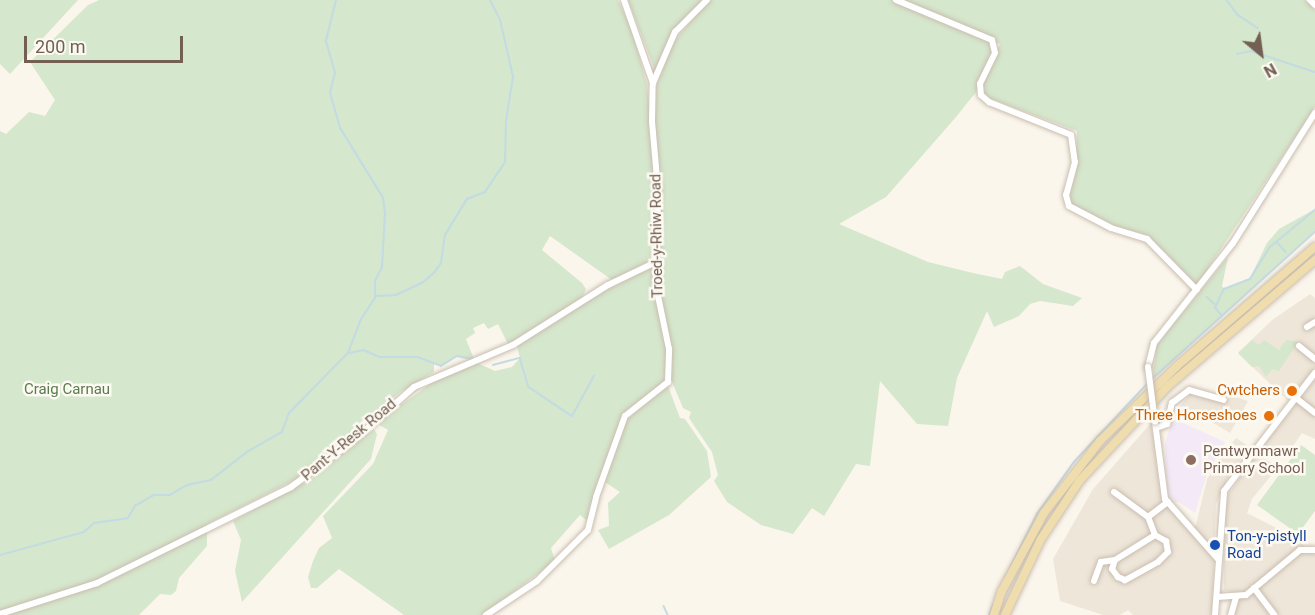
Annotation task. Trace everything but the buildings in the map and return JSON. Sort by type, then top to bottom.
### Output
[{"type":"main road","points":[[994,615],[1011,571],[1044,513],[1100,441],[1177,366],[1315,247]]},
{"type":"main road","points":[[1005,615],[1041,539],[1080,480],[1168,386],[1315,260]]},
{"type":"street","name":"Troed-y-Rhiw Road","points":[[486,615],[544,575],[588,530],[596,497],[625,416],[668,382],[669,350],[658,301],[656,262],[658,190],[651,111],[653,83],[624,0]]},
{"type":"street","points":[[653,83],[675,32],[707,0]]},
{"type":"street","points":[[896,0],[992,40],[995,53],[980,84],[981,95],[989,102],[1071,135],[1075,162],[1066,195],[1069,206],[1111,228],[1147,239],[1197,290]]},
{"type":"street","points":[[1310,0],[1315,5]]},
{"type":"street","points":[[1218,559],[1168,502],[1148,367],[1154,343],[1197,290],[1254,212],[1315,113]]},
{"type":"street","name":"Pant-Y-Resk Road","points":[[0,614],[97,583],[291,488],[352,442],[414,387],[513,345],[608,285],[656,262]]},
{"type":"street","points":[[1307,327],[1315,322]]},
{"type":"street","points":[[1299,346],[1315,358]]},
{"type":"street","points":[[1215,615],[1224,491],[1315,373]]},
{"type":"street","points":[[1155,425],[1167,424],[1172,403],[1189,390],[1224,400]]},
{"type":"street","points":[[1296,398],[1315,413]]},
{"type":"street","points":[[1113,492],[1148,517],[1155,535],[1166,541],[1168,552],[1158,562],[1125,580],[1112,569],[1115,560]]},
{"type":"street","points":[[1148,517],[1168,502]]},
{"type":"street","points":[[1094,581],[1101,562],[1115,560],[1155,535]]},
{"type":"street","points":[[1217,597],[1236,598],[1254,588],[1300,550],[1315,550]]},
{"type":"street","points":[[1254,588],[1274,615]]},
{"type":"street","points":[[1231,615],[1236,598]]},
{"type":"shaded area","points":[[1310,294],[1315,298],[1315,368],[1288,401],[1238,353],[1272,320]]},
{"type":"shaded area","points":[[1315,380],[1315,439],[1302,433],[1284,459],[1273,456],[1262,447]]},
{"type":"shaded area","points":[[1191,394],[1223,403],[1228,394],[1248,401],[1230,433],[1200,415],[1176,410]]},
{"type":"shaded area","name":"Pentwynmawr Primary School","points":[[1172,418],[1225,442],[1207,474],[1195,513],[1179,502],[1172,502],[1167,494],[1165,445]]},
{"type":"shaded area","points":[[1151,423],[1164,502],[1189,531],[1196,525],[1207,479],[1224,454],[1236,438],[1250,447],[1230,473],[1216,504],[1212,615],[1133,615],[1128,610],[1120,615],[1103,615],[1060,601],[1053,559],[1093,489]]},
{"type":"shaded area","points":[[1257,454],[1278,467],[1252,499],[1247,513],[1302,541],[1306,553],[1315,554],[1315,615],[1235,615],[1238,594],[1224,590],[1223,526],[1228,495]]},
{"type":"green space","points":[[0,0],[78,0],[10,74],[0,64]]},
{"type":"green space","name":"Craig Carnau","points":[[99,0],[618,0],[631,28],[647,84],[655,175],[653,259],[612,280],[550,236],[542,250],[582,283],[586,289],[582,298],[508,344],[498,324],[488,329],[484,323],[473,328],[475,333],[466,339],[474,359],[457,356],[441,366],[434,363],[434,372],[400,392],[296,479],[207,524],[207,546],[179,578],[176,591],[171,595],[160,594],[139,615],[0,615],[0,131],[6,134],[29,112],[45,116],[55,100],[30,62],[88,5]]},
{"type":"green space","points":[[628,0],[705,0],[671,34],[656,73]]},
{"type":"green space","points":[[710,0],[891,0],[990,42],[993,52],[976,92],[956,117],[886,197],[839,224],[928,262],[973,273],[1002,279],[1005,272],[1020,266],[1043,284],[1082,298],[1073,306],[1040,301],[1030,304],[1019,316],[994,327],[987,311],[957,378],[948,426],[917,424],[880,381],[870,466],[856,464],[824,516],[812,508],[793,534],[761,525],[727,502],[714,481],[718,475],[712,452],[689,418],[691,412],[683,408],[670,377],[658,285],[652,98],[673,42]]},
{"type":"green space","points":[[900,0],[1305,0],[1315,10],[1315,107],[1197,285],[1147,235],[1111,225],[1071,204],[1068,199],[1075,177],[1077,131],[986,97],[981,89],[1000,44]]},
{"type":"green space","points":[[1315,209],[1315,232],[1153,378],[1156,346],[1228,257],[1222,286],[1224,289],[1250,278],[1267,243],[1279,229]]},
{"type":"green space","points":[[652,266],[667,354],[664,381],[623,415],[597,485],[589,522],[580,515],[551,548],[555,561],[482,615],[404,615],[339,569],[317,588],[311,588],[308,577],[313,561],[319,548],[332,538],[323,516],[373,464],[388,430],[376,423],[437,379],[477,363],[495,371],[512,367],[520,358],[517,346],[599,294]]},
{"type":"green space","points":[[1252,340],[1259,345],[1264,340],[1279,350],[1286,340],[1298,342],[1279,371],[1272,369],[1266,377],[1259,366],[1252,367],[1238,353]]},
{"type":"green space","points":[[668,386],[680,418],[685,419],[707,451],[711,477],[669,515],[609,549],[598,530],[609,526],[608,503],[620,492],[605,482],[626,420]]},
{"type":"green space","points":[[373,428],[377,434],[371,459],[242,602],[235,571],[241,540],[233,521],[315,477]]},
{"type":"green space","points":[[1301,445],[1315,455],[1315,511],[1298,534],[1257,505]]},
{"type":"waterway","points":[[0,555],[84,532],[94,523],[128,518],[135,506],[154,495],[170,495],[187,485],[211,480],[247,452],[282,432],[289,413],[348,353],[360,321],[375,298],[375,281],[382,267],[385,214],[383,198],[340,128],[330,93],[335,73],[326,41],[336,0]]},
{"type":"waterway","points":[[376,296],[396,295],[422,283],[434,273],[441,263],[445,235],[467,199],[485,192],[505,162],[506,121],[513,77],[500,20],[490,0]]},
{"type":"waterway","points":[[1227,0],[1238,15],[1258,28]]},
{"type":"waterway","points":[[1237,54],[1251,51],[1315,72]]},
{"type":"waterway","points":[[1221,315],[1215,308],[1224,289],[1250,279],[1269,248],[1315,210]]},
{"type":"waterway","points":[[1151,380],[1315,232]]},
{"type":"waterway","points":[[1277,242],[1286,252]]},
{"type":"waterway","points":[[1207,297],[1216,305]]},
{"type":"waterway","points":[[349,353],[364,350],[380,357],[418,357],[441,366],[457,356],[473,359]]},
{"type":"waterway","points":[[493,365],[520,358],[529,387],[572,416],[594,376]]},
{"type":"waterway","points":[[1005,578],[1037,514],[1074,462],[1148,383]]},
{"type":"waterway","points":[[989,615],[993,605]]},
{"type":"waterway","points":[[664,606],[668,615]]},
{"type":"place","name":"Cwtchers","points":[[1292,391]]},
{"type":"place","name":"Three Horseshoes","points":[[1269,416]]},
{"type":"place","name":"Pentwynmawr Primary School","points":[[1191,460]]},
{"type":"place","name":"Ton-y-pistyll Road","points":[[1215,545]]}]
